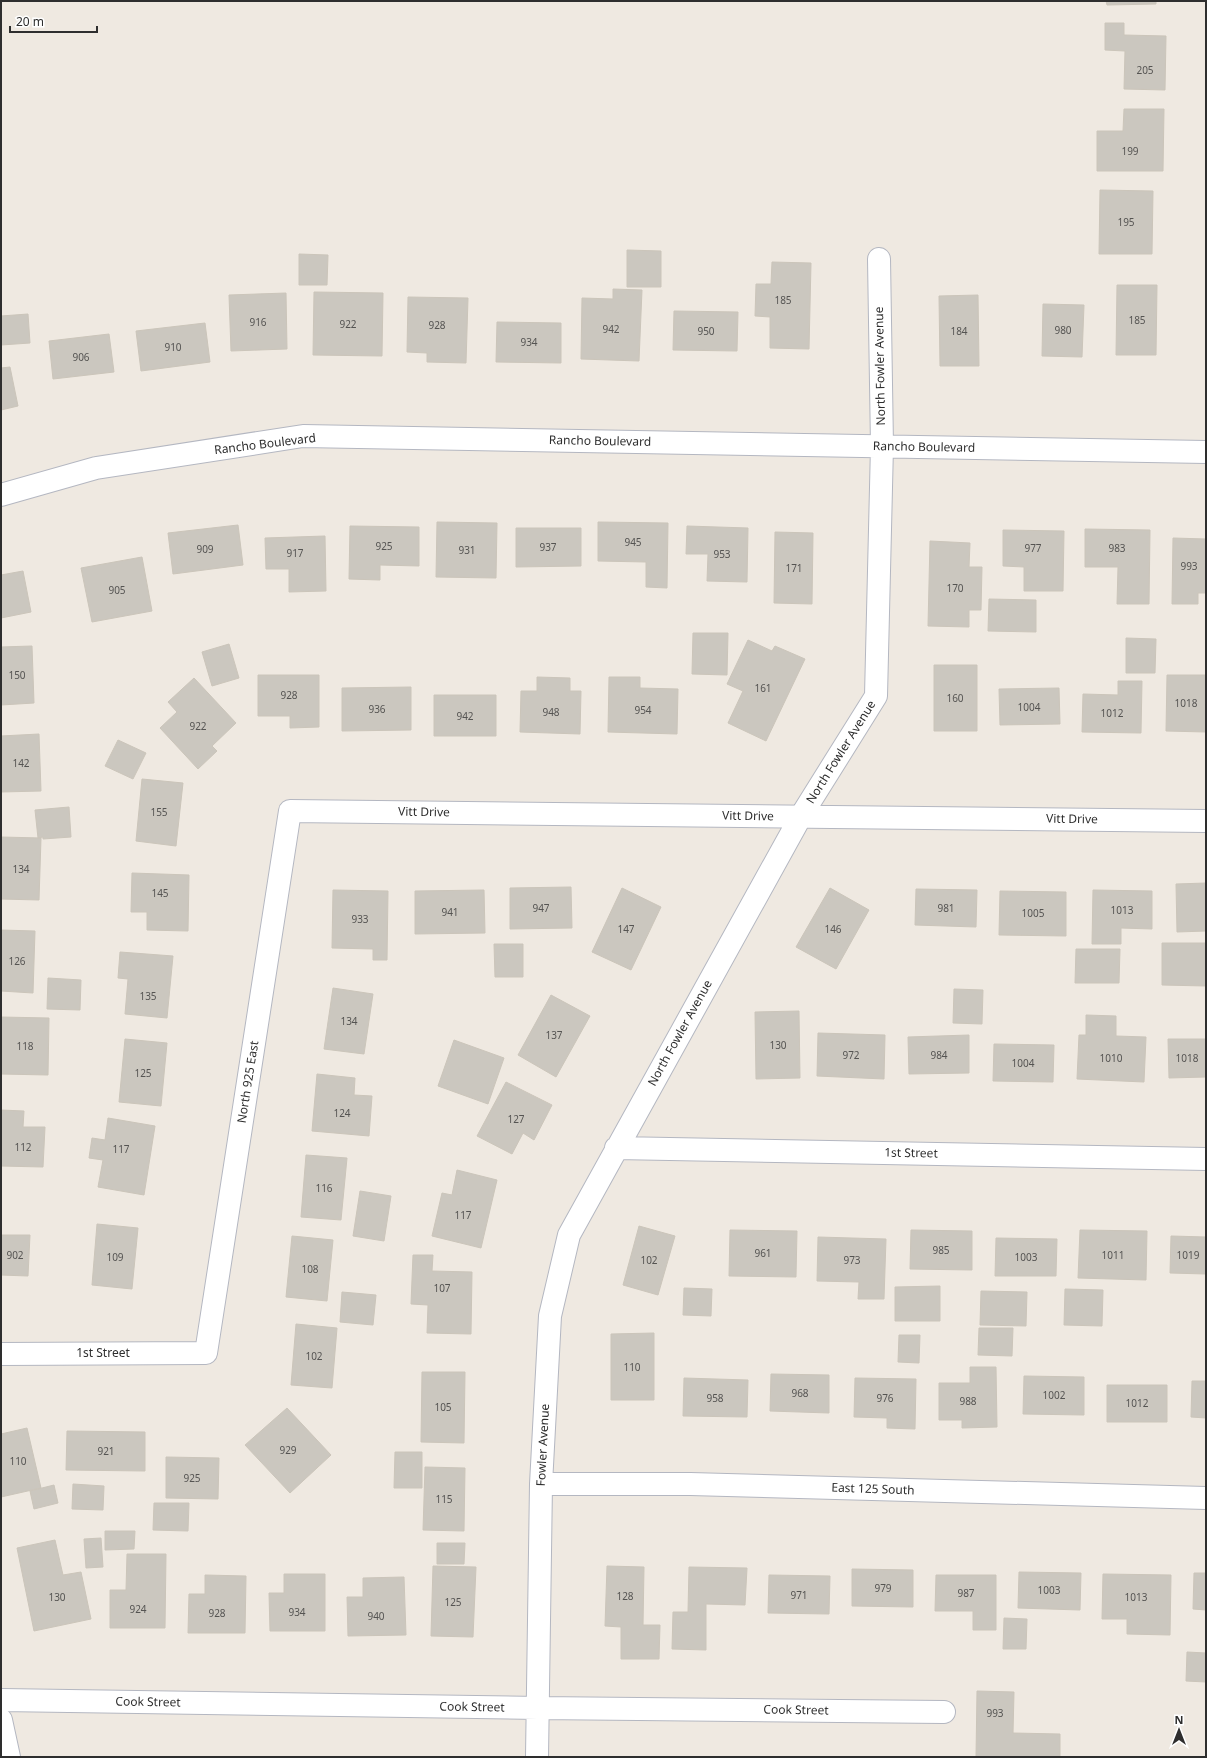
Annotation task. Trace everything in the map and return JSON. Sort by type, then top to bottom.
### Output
[{"type":"street","name":"North Fowler Avenue","points":[[616,1148],[801,816],[876,696],[882,446],[879,259]]},
{"type":"street","name":"Rancho Boulevard","points":[[1,495],[96,468],[303,436],[1206,452]]},
{"type":"street","name":"Vitt Drive","points":[[290,811],[1206,821]]},
{"type":"street","name":"North 925 East","points":[[206,1353],[290,811]]},
{"type":"street","name":"1st Street","points":[[616,1148],[1206,1159]]},
{"type":"street","name":"Fowler Avenue","points":[[537,1757],[540,1484],[550,1316],[569,1235],[616,1148]]},
{"type":"street","name":"1st Street","points":[[1,1354],[206,1353]]},
{"type":"street","name":"East 125 South","points":[[540,1484],[690,1484],[1206,1498]]},
{"type":"street","name":"Cook Street","points":[[1,1700],[944,1712]]},
{"type":"street","points":[[1,1720],[9,1757]]},
{"type":"building","points":[[1106,1],[1156,1],[1156,4],[1107,5]]},
{"type":"building","points":[[1105,23],[1124,23],[1124,35],[1166,36],[1165,90],[1124,89],[1125,51],[1105,50]]},
{"type":"building","points":[[1124,109],[1164,109],[1163,171],[1097,171],[1097,131],[1123,131]]},
{"type":"building","points":[[1100,190],[1153,191],[1152,254],[1099,254]]},
{"type":"building","points":[[627,250],[661,251],[661,287],[627,287]]},
{"type":"building","points":[[299,254],[328,255],[327,285],[299,285]]},
{"type":"building","points":[[772,262],[811,263],[809,349],[770,348],[770,317],[755,316],[756,284],[771,284]]},
{"type":"building","points":[[1117,285],[1157,285],[1156,355],[1116,355]]},
{"type":"building","points":[[613,289],[642,290],[639,361],[581,359],[582,298],[613,299]]},
{"type":"building","points":[[314,292],[383,293],[382,356],[313,355]]},
{"type":"building","points":[[286,293],[287,349],[231,351],[229,295]]},
{"type":"building","points":[[978,295],[979,366],[940,366],[939,296]]},
{"type":"building","points":[[408,297],[468,298],[466,363],[427,362],[427,353],[407,352]]},
{"type":"building","points":[[1043,304],[1084,305],[1082,357],[1042,356]]},
{"type":"building","points":[[674,311],[738,312],[737,351],[673,350]]},
{"type":"building","points":[[28,314],[30,343],[1,345],[1,316]]},
{"type":"building","points":[[497,322],[561,323],[561,363],[496,362]]},
{"type":"building","points":[[205,323],[210,362],[141,371],[136,331]]},
{"type":"building","points":[[109,334],[114,372],[53,379],[49,341]]},
{"type":"building","points":[[10,367],[18,406],[1,410],[1,368]]},
{"type":"building","points":[[437,522],[497,523],[496,578],[436,577]]},
{"type":"building","points":[[598,522],[668,523],[667,588],[646,587],[646,562],[598,561]]},
{"type":"building","points":[[238,525],[243,565],[173,574],[168,533]]},
{"type":"building","points":[[350,526],[419,527],[419,566],[380,565],[380,580],[349,579]]},
{"type":"building","points":[[687,526],[748,528],[747,582],[707,581],[708,554],[686,554]]},
{"type":"building","points":[[516,528],[581,528],[581,566],[516,567]]},
{"type":"building","points":[[1085,529],[1150,530],[1149,604],[1117,604],[1118,567],[1085,567]]},
{"type":"building","points":[[1003,530],[1064,531],[1063,591],[1024,591],[1024,567],[1003,566]]},
{"type":"building","points":[[775,532],[813,533],[812,604],[774,603]]},
{"type":"building","points":[[325,536],[326,591],[289,592],[289,569],[266,569],[265,538]]},
{"type":"building","points":[[1173,538],[1206,539],[1206,593],[1198,593],[1198,604],[1172,604]]},
{"type":"building","points":[[930,541],[970,543],[969,567],[982,567],[981,610],[969,610],[969,627],[928,626]]},
{"type":"building","points":[[142,557],[152,611],[92,622],[81,568]]},
{"type":"building","points":[[23,571],[31,612],[1,618],[1,575]]},
{"type":"building","points":[[989,599],[1036,600],[1036,632],[988,631]]},
{"type":"building","points":[[693,633],[728,633],[727,675],[692,674]]},
{"type":"building","points":[[1126,638],[1156,639],[1155,673],[1126,673]]},
{"type":"building","points":[[748,640],[772,651],[775,646],[805,659],[766,741],[728,723],[743,691],[727,684]]},
{"type":"building","points":[[229,644],[239,678],[212,686],[202,652]]},
{"type":"building","points":[[32,646],[34,703],[1,705],[1,647]]},
{"type":"building","points":[[934,665],[977,665],[977,731],[934,731]]},
{"type":"building","points":[[258,675],[319,675],[319,727],[290,728],[290,716],[258,716]]},
{"type":"building","points":[[1167,675],[1206,675],[1206,732],[1166,731]]},
{"type":"building","points":[[537,677],[570,678],[570,691],[581,691],[580,734],[520,732],[521,691],[537,691]]},
{"type":"building","points":[[609,677],[640,677],[640,688],[678,689],[677,734],[608,732]]},
{"type":"building","points":[[194,678],[236,723],[212,746],[217,751],[198,769],[160,728],[177,712],[168,702]]},
{"type":"building","points":[[1118,681],[1142,681],[1141,733],[1082,732],[1083,694],[1118,695]]},
{"type":"building","points":[[411,687],[411,730],[342,731],[342,688]]},
{"type":"building","points":[[1059,688],[1060,724],[1000,725],[999,689]]},
{"type":"building","points":[[434,695],[496,695],[496,736],[434,736]]},
{"type":"building","points":[[39,734],[41,791],[1,792],[1,736]]},
{"type":"building","points":[[118,740],[146,753],[133,779],[105,766]]},
{"type":"building","points":[[142,779],[183,783],[176,846],[136,841]]},
{"type":"building","points":[[69,807],[71,837],[38,838],[35,810]]},
{"type":"building","points":[[1,837],[41,838],[39,900],[1,899]]},
{"type":"building","points":[[132,873],[189,875],[188,931],[147,930],[147,912],[131,912]]},
{"type":"building","points":[[1206,883],[1206,931],[1177,932],[1176,884]]},
{"type":"building","points":[[571,887],[572,928],[510,929],[510,888]]},
{"type":"building","points":[[622,888],[661,907],[631,970],[592,952]]},
{"type":"building","points":[[830,888],[869,910],[836,969],[796,947]]},
{"type":"building","points":[[916,889],[977,890],[976,927],[915,925]]},
{"type":"building","points":[[333,890],[388,891],[387,960],[373,960],[373,949],[332,948]]},
{"type":"building","points":[[484,890],[485,933],[415,934],[415,891]]},
{"type":"building","points":[[1093,890],[1152,891],[1152,929],[1121,928],[1121,944],[1092,944]]},
{"type":"building","points":[[1000,891],[1066,892],[1066,936],[999,935]]},
{"type":"building","points":[[1,930],[35,931],[33,993],[1,991]]},
{"type":"building","points":[[1162,943],[1206,943],[1206,986],[1162,985]]},
{"type":"building","points":[[494,944],[523,944],[523,977],[495,977]]},
{"type":"building","points":[[1076,949],[1120,949],[1119,983],[1075,983]]},
{"type":"building","points":[[120,952],[173,956],[167,1018],[125,1014],[128,979],[118,978]]},
{"type":"building","points":[[48,978],[81,980],[80,1010],[47,1009]]},
{"type":"building","points":[[333,988],[373,994],[364,1054],[324,1049]]},
{"type":"building","points":[[954,989],[983,990],[982,1024],[953,1023]]},
{"type":"building","points":[[551,995],[590,1016],[556,1077],[518,1055]]},
{"type":"building","points":[[799,1011],[800,1078],[756,1079],[755,1012]]},
{"type":"building","points":[[1086,1015],[1116,1016],[1116,1036],[1146,1037],[1144,1082],[1077,1079],[1079,1035],[1086,1035]]},
{"type":"building","points":[[1,1017],[49,1018],[48,1075],[1,1074]]},
{"type":"building","points":[[818,1033],[885,1035],[884,1079],[817,1076]]},
{"type":"building","points":[[969,1035],[969,1073],[909,1074],[908,1037]]},
{"type":"building","points":[[125,1039],[167,1043],[161,1106],[119,1102]]},
{"type":"building","points":[[1168,1039],[1206,1039],[1206,1077],[1169,1078]]},
{"type":"building","points":[[454,1040],[504,1058],[488,1104],[438,1086]]},
{"type":"building","points":[[994,1044],[1054,1045],[1053,1082],[993,1081]]},
{"type":"building","points":[[317,1074],[355,1078],[354,1095],[372,1096],[369,1136],[312,1131]]},
{"type":"building","points":[[506,1082],[552,1105],[534,1140],[523,1133],[512,1154],[477,1136]]},
{"type":"building","points":[[1,1110],[24,1111],[23,1127],[45,1127],[43,1167],[1,1166]]},
{"type":"building","points":[[108,1118],[155,1126],[144,1195],[98,1187],[103,1160],[89,1158],[92,1138],[105,1140]]},
{"type":"building","points":[[306,1155],[347,1158],[341,1220],[301,1217]]},
{"type":"building","points":[[457,1170],[497,1180],[481,1248],[432,1236],[442,1193],[452,1195]]},
{"type":"building","points":[[360,1191],[391,1196],[384,1241],[353,1236]]},
{"type":"building","points":[[97,1224],[138,1228],[132,1289],[92,1285]]},
{"type":"building","points":[[639,1226],[675,1236],[658,1295],[623,1285]]},
{"type":"building","points":[[730,1230],[797,1231],[796,1277],[729,1276]]},
{"type":"building","points":[[911,1230],[972,1231],[972,1270],[910,1269]]},
{"type":"building","points":[[1080,1230],[1147,1231],[1146,1280],[1078,1278]]},
{"type":"building","points":[[1,1235],[30,1235],[28,1276],[1,1275]]},
{"type":"building","points":[[292,1236],[333,1240],[327,1301],[286,1297]]},
{"type":"building","points":[[1171,1236],[1206,1237],[1206,1274],[1170,1273]]},
{"type":"building","points":[[818,1237],[886,1239],[884,1299],[858,1299],[859,1282],[817,1281]]},
{"type":"building","points":[[996,1238],[1057,1239],[1056,1276],[995,1276]]},
{"type":"building","points":[[413,1255],[433,1255],[432,1271],[472,1272],[471,1334],[427,1333],[428,1305],[411,1304]]},
{"type":"building","points":[[940,1286],[940,1321],[895,1321],[895,1287]]},
{"type":"building","points":[[684,1288],[712,1289],[711,1316],[683,1315]]},
{"type":"building","points":[[1065,1289],[1103,1290],[1102,1326],[1064,1325]]},
{"type":"building","points":[[981,1291],[1027,1292],[1026,1326],[980,1325]]},
{"type":"building","points":[[342,1292],[376,1295],[373,1325],[340,1322]]},
{"type":"building","points":[[296,1324],[337,1328],[332,1388],[291,1385]]},
{"type":"building","points":[[979,1328],[1013,1328],[1012,1356],[978,1355]]},
{"type":"building","points":[[654,1333],[654,1400],[611,1400],[611,1334]]},
{"type":"building","points":[[899,1335],[920,1335],[919,1363],[898,1362]]},
{"type":"building","points":[[970,1367],[996,1367],[997,1427],[962,1428],[962,1420],[939,1420],[939,1383],[970,1383]]},
{"type":"building","points":[[422,1372],[465,1372],[464,1443],[421,1442]]},
{"type":"building","points":[[771,1374],[829,1375],[829,1413],[770,1411]]},
{"type":"building","points":[[1024,1376],[1084,1377],[1084,1415],[1023,1414]]},
{"type":"building","points":[[684,1378],[748,1380],[747,1417],[683,1416]]},
{"type":"building","points":[[855,1378],[916,1379],[915,1429],[887,1428],[887,1418],[854,1417]]},
{"type":"building","points":[[1192,1381],[1206,1381],[1206,1418],[1191,1417]]},
{"type":"building","points":[[1107,1385],[1167,1385],[1167,1422],[1107,1422]]},
{"type":"building","points":[[287,1408],[331,1455],[290,1493],[245,1445]]},
{"type":"building","points":[[27,1428],[41,1488],[1,1497],[1,1434]]},
{"type":"building","points":[[67,1431],[145,1432],[145,1471],[66,1470]]},
{"type":"building","points":[[395,1452],[422,1452],[422,1488],[394,1488]]},
{"type":"building","points":[[166,1457],[219,1458],[218,1499],[166,1498]]},
{"type":"building","points":[[425,1467],[465,1468],[464,1531],[423,1530]]},
{"type":"building","points":[[73,1484],[104,1486],[103,1510],[72,1509]]},
{"type":"building","points":[[54,1485],[58,1503],[34,1509],[30,1491]]},
{"type":"building","points":[[154,1503],[189,1503],[188,1531],[153,1530]]},
{"type":"building","points":[[105,1531],[135,1531],[134,1549],[105,1550]]},
{"type":"building","points":[[101,1538],[103,1567],[86,1568],[84,1539]]},
{"type":"building","points":[[55,1540],[63,1575],[81,1572],[91,1619],[34,1631],[17,1548]]},
{"type":"building","points":[[437,1543],[465,1543],[464,1564],[437,1564]]},
{"type":"building","points":[[127,1554],[166,1554],[165,1628],[110,1628],[110,1590],[126,1590]]},
{"type":"building","points":[[433,1566],[476,1567],[473,1637],[431,1636]]},
{"type":"building","points":[[607,1566],[644,1567],[643,1625],[660,1625],[659,1659],[621,1659],[621,1627],[605,1626]]},
{"type":"building","points":[[689,1567],[747,1568],[745,1605],[706,1604],[706,1650],[672,1649],[673,1612],[688,1612]]},
{"type":"building","points":[[852,1569],[913,1570],[913,1607],[852,1606]]},
{"type":"building","points":[[1019,1572],[1081,1573],[1080,1610],[1018,1608]]},
{"type":"building","points":[[1194,1573],[1206,1573],[1206,1610],[1193,1609]]},
{"type":"building","points":[[284,1574],[325,1574],[325,1631],[270,1631],[269,1593],[284,1593]]},
{"type":"building","points":[[1103,1574],[1171,1575],[1170,1635],[1127,1634],[1127,1619],[1102,1619]]},
{"type":"building","points":[[205,1575],[246,1576],[245,1633],[188,1633],[189,1594],[205,1594]]},
{"type":"building","points":[[769,1575],[830,1576],[829,1614],[768,1613]]},
{"type":"building","points":[[936,1575],[996,1575],[996,1630],[973,1630],[973,1611],[935,1611]]},
{"type":"building","points":[[404,1577],[406,1635],[348,1636],[347,1597],[363,1597],[363,1578]]},
{"type":"building","points":[[1004,1618],[1027,1619],[1026,1649],[1003,1649]]},
{"type":"building","points":[[1187,1652],[1206,1653],[1206,1682],[1186,1681]]},
{"type":"building","points":[[977,1691],[1014,1692],[1013,1733],[1060,1734],[1060,1757],[976,1757]]}]
